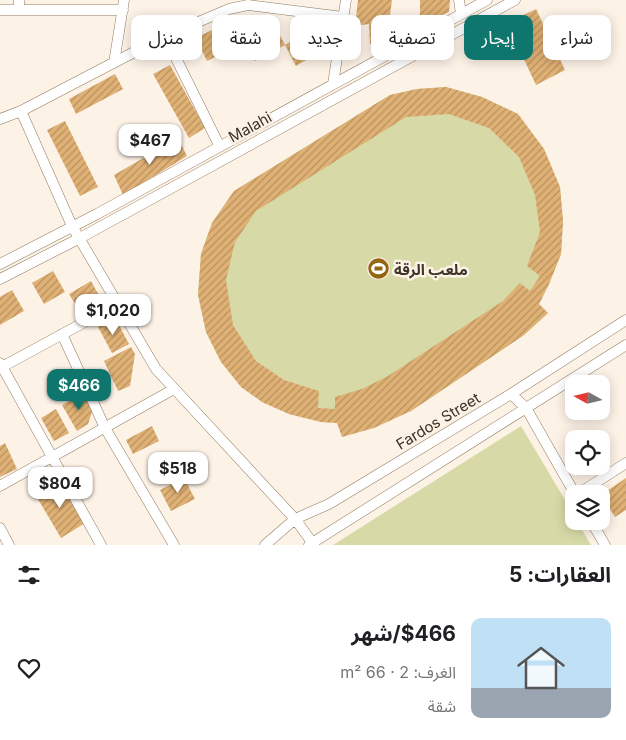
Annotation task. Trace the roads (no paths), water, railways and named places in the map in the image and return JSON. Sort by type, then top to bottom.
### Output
[{"type":"street","points":[[343,15],[346,0]]},
{"type":"street","points":[[459,0],[461,14]]},
{"type":"street","name":"Malahi","points":[[0,264],[487,0]]},
{"type":"street","name":"Malahi","points":[[0,279],[80,238],[514,0]]},
{"type":"street","points":[[202,20],[228,9],[249,3],[330,15]]},
{"type":"street","points":[[0,10],[19,5],[123,5],[114,63]]},
{"type":"street","points":[[0,120],[131,54]]},
{"type":"street","points":[[177,60],[219,145]]},
{"type":"street","points":[[333,84],[337,60]]},
{"type":"street","points":[[20,111],[72,226],[156,370],[295,519],[312,544],[626,344]]},
{"type":"street","points":[[101,545],[53,456],[1,366],[118,304]]},
{"type":"street","name":"Fardos Street","points":[[265,545],[295,519],[329,504],[625,324]]},
{"type":"street","points":[[62,334],[105,428],[174,545]]},
{"type":"street","points":[[0,486],[174,389]]},
{"type":"street","points":[[511,394],[526,408],[572,485]]},
{"type":"street","points":[[591,485],[626,463]]},
{"type":"street","points":[[0,528],[9,545]]},
{"type":"street","points":[[596,530],[605,545]]},
{"type":"place","name":"ملعب الرقة","points":[[378,269]]}]
